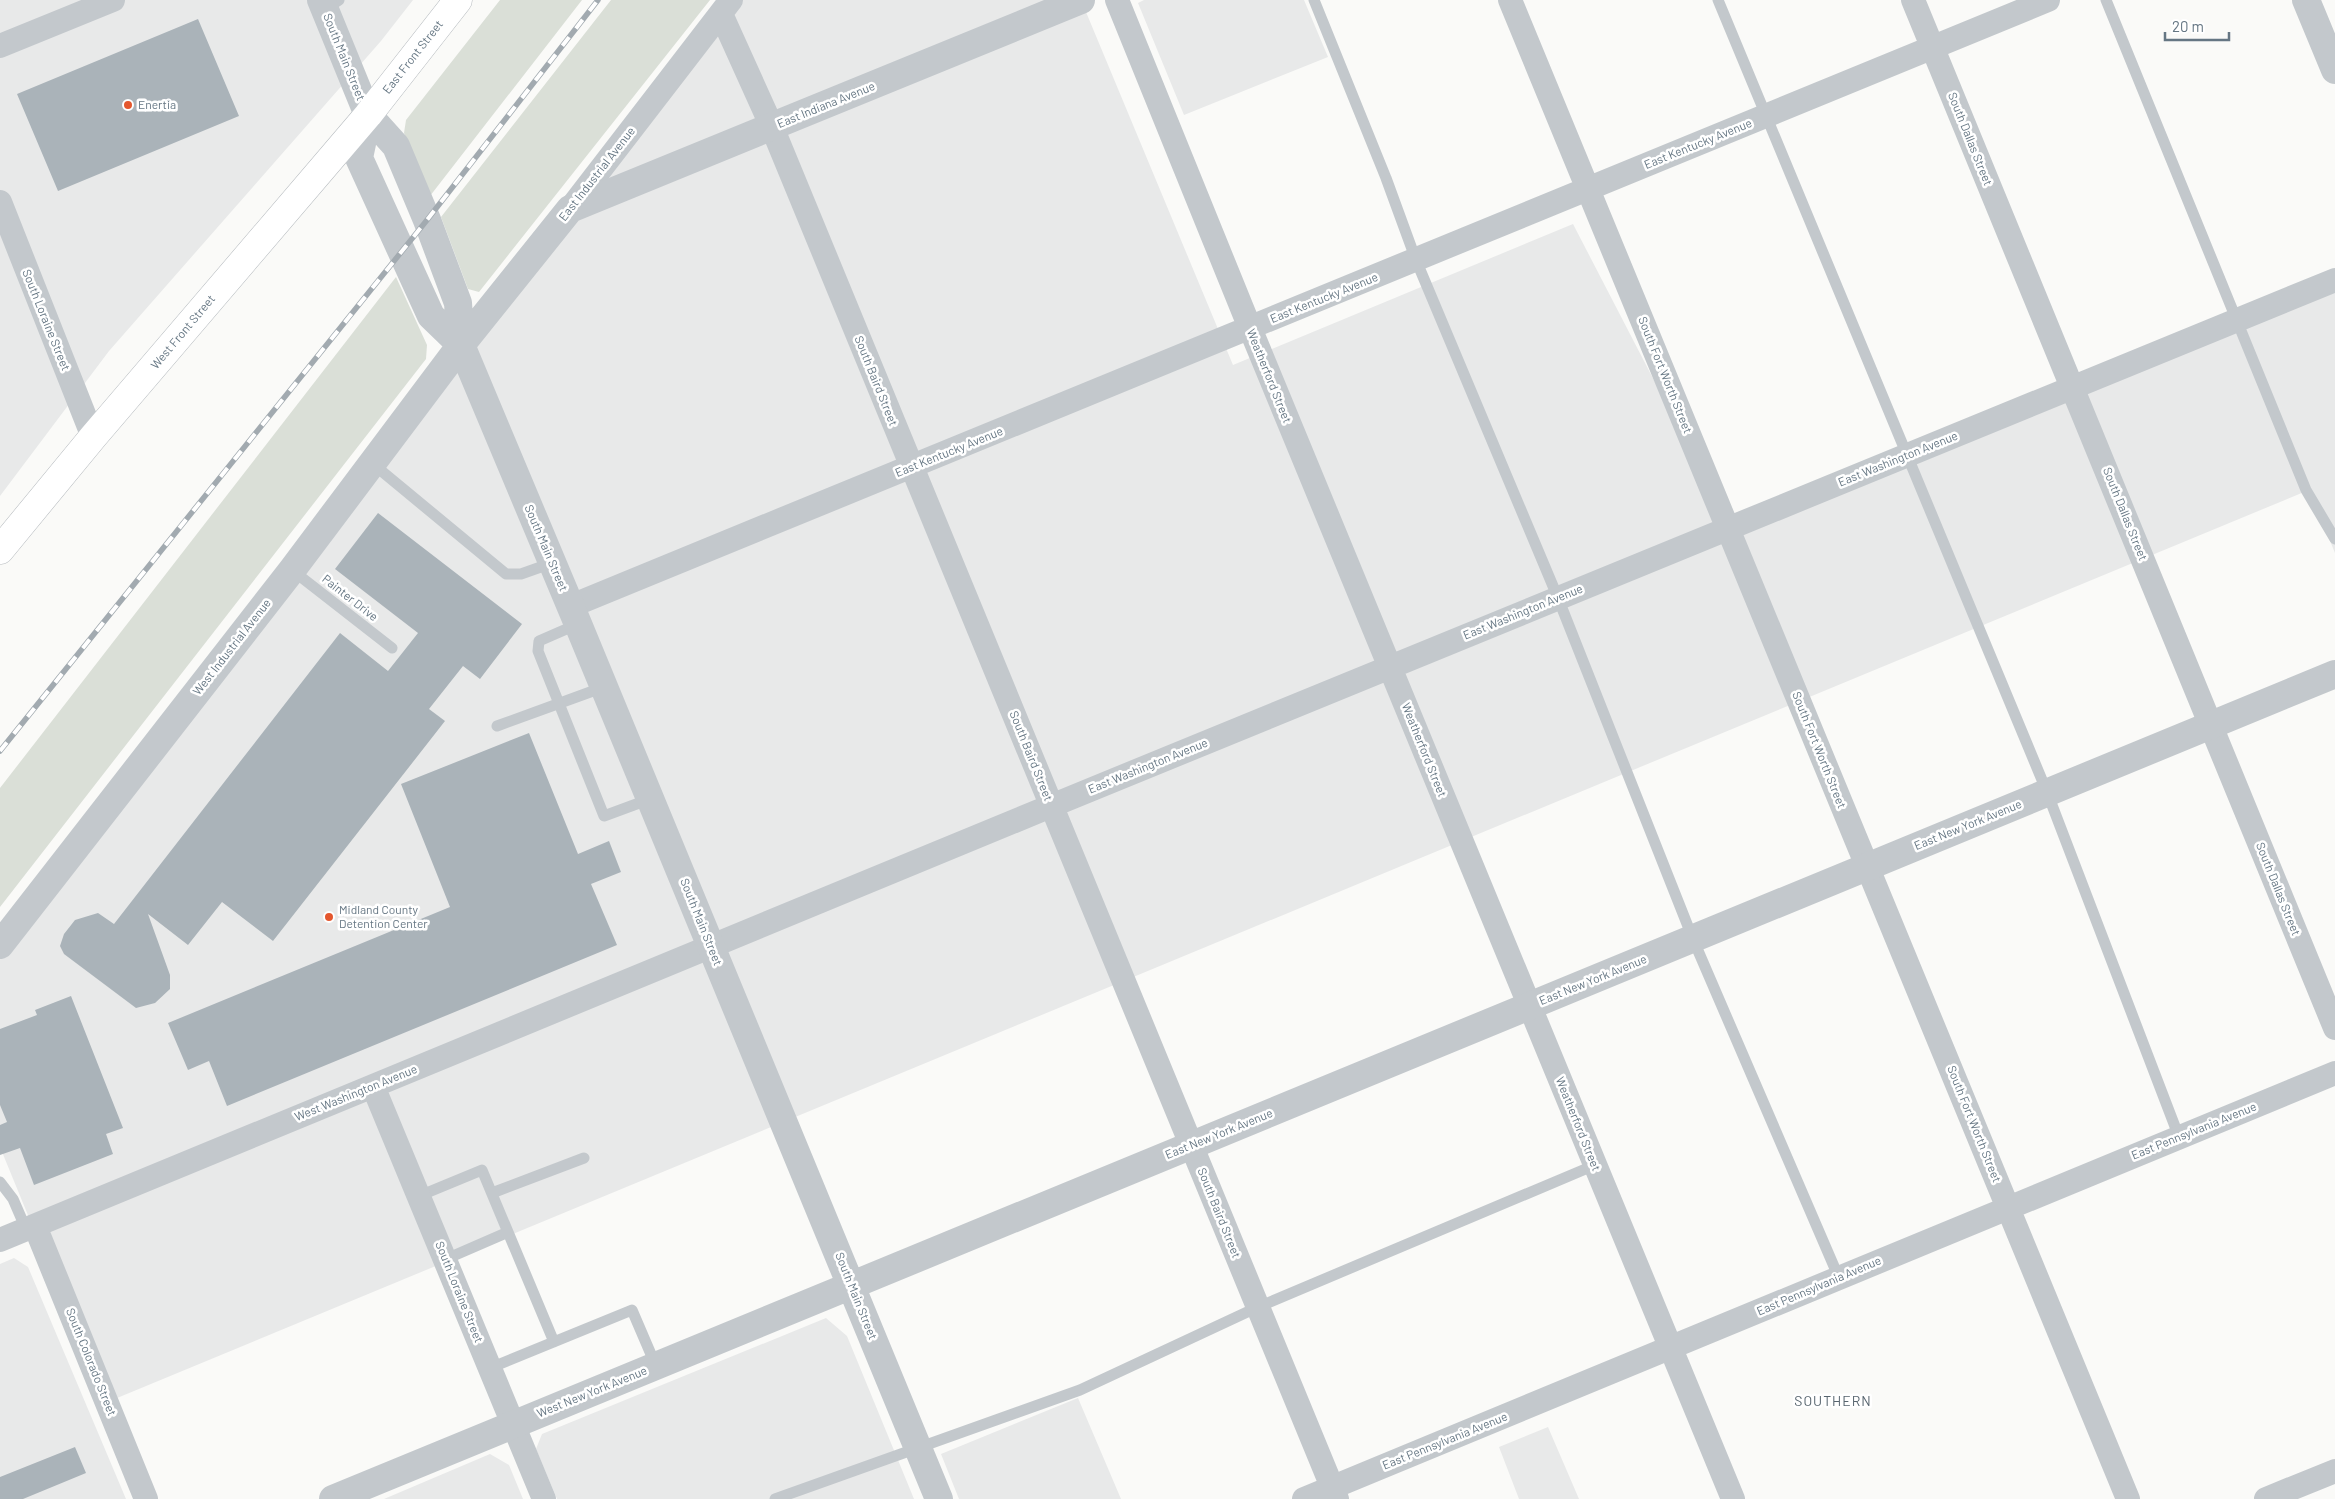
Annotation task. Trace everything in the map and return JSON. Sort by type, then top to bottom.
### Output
[{"type":"main road","name":"East Front Street","points":[[368,115],[458,0]]},
{"type":"main road","name":"West Front Street","points":[[0,550],[93,437],[368,115]]},
{"type":"street","points":[[0,46],[112,0]]},
{"type":"street","name":"East Indiana Avenue","points":[[570,209],[1081,0]]},
{"type":"street","name":"Weatherford Street","points":[[1117,0],[1389,667],[1733,1499]]},
{"type":"street","name":"South Fort Worth Street","points":[[1510,0],[2128,1499]]},
{"type":"street","name":"South Dallas Street","points":[[1913,0],[2335,1028]]},
{"type":"street","name":"East Kentucky Avenue","points":[[575,615],[912,468],[2048,0]]},
{"type":"street","points":[[2306,0],[2335,70]]},
{"type":"street","name":"South Main Street","points":[[328,3],[368,115],[396,146],[427,220],[458,303],[461,345],[575,615],[939,1499]]},
{"type":"street","name":"South Baird Street","points":[[726,7],[772,127],[1335,1493]]},
{"type":"street","name":"East Industrial Avenue","points":[[461,345],[570,209],[726,7]]},
{"type":"street","name":"South Main Street","points":[[368,115],[359,158],[431,316],[461,345]]},
{"type":"street","name":"South Loraine Street","points":[[0,202],[93,437]]},
{"type":"street","name":"East Washington Avenue","points":[[711,946],[2335,280]]},
{"type":"street","name":"West Industrial Avenue","points":[[0,945],[292,570],[461,345]]},
{"type":"street","name":"East New York Avenue","points":[[852,1286],[2335,674]]},
{"type":"street","name":"West Washington Avenue","points":[[0,1240],[711,946]]},
{"type":"street","name":"East Pennsylvania Avenue","points":[[1304,1499],[1335,1493],[1670,1348],[2335,1073]]},
{"type":"street","name":"South Loraine Street","points":[[373,1086],[446,1258],[544,1499]]},
{"type":"street","name":"South Colorado Street","points":[[31,1227],[146,1499]]},
{"type":"street","name":"West New York Avenue","points":[[333,1499],[852,1286]]},
{"type":"street","points":[[2266,1499],[2335,1471]]},
{"type":"lane","points":[[1314,0],[1386,178],[1416,260],[1558,598],[1693,938],[1839,1278]]},
{"type":"lane","points":[[1718,0],[2047,792],[2180,1137]]},
{"type":"lane","points":[[2106,0],[2306,490],[2335,538]]},
{"type":"lane","points":[[373,464],[506,574],[521,574],[552,563]]},
{"type":"lane","name":"Painter Drive","points":[[292,570],[392,648]]},
{"type":"lane","points":[[575,615],[539,641],[538,651],[558,704],[604,816],[650,799]]},
{"type":"lane","points":[[497,726],[604,687]]},
{"type":"lane","points":[[492,1193],[584,1158]]},
{"type":"lane","points":[[775,1499],[1080,1390],[1258,1306],[1595,1165]]},
{"type":"lane","points":[[420,1196],[482,1170],[554,1342]]},
{"type":"lane","points":[[1,1185],[13,1199],[31,1227]]},
{"type":"lane","points":[[446,1258],[508,1232]]},
{"type":"lane","points":[[490,1368],[632,1310],[656,1366]]},
{"type":"shaded area","points":[[0,0],[413,0],[381,41],[109,351],[0,496]]},
{"type":"shaded area","points":[[500,0],[582,0],[430,196],[404,133],[406,120]]},
{"type":"shaded area","points":[[611,0],[710,0],[479,292],[468,289],[441,217]]},
{"type":"shaded area","points":[[729,0],[1081,0],[1233,365],[1573,224],[1730,527],[2335,278],[2335,553],[2309,490],[105,1403],[0,1147],[0,936]]},
{"type":"shaded area","points":[[1144,0],[1304,0],[1328,57],[1184,115],[1138,3]]},
{"type":"shaded area","points":[[396,277],[427,345],[426,359],[0,907],[0,788]]},
{"type":"shaded area","points":[[14,1258],[28,1267],[126,1499],[0,1499],[0,1264]]},
{"type":"shaded area","points":[[826,1318],[847,1336],[914,1499],[557,1499],[536,1449],[542,1434]]},
{"type":"shaded area","points":[[1078,1398],[1121,1499],[959,1499],[941,1454]]},
{"type":"shaded area","points":[[1548,1427],[1579,1499],[1519,1499],[1499,1447]]},
{"type":"shaded area","points":[[490,1454],[509,1465],[523,1499],[384,1499]]},
{"type":"building","name":"Enertia","points":[[198,19],[239,116],[58,191],[17,94]]},
{"type":"building","points":[[378,513],[522,624],[480,679],[463,666],[429,709],[445,721],[273,941],[222,902],[188,945],[148,914],[170,975],[170,989],[155,1003],[136,1008],[64,954],[60,946],[64,934],[75,920],[98,913],[114,924],[340,633],[388,671],[418,633],[335,569]]},
{"type":"building","points":[[529,733],[578,854],[609,841],[621,872],[591,884],[617,945],[227,1106],[209,1061],[188,1070],[168,1023],[450,907],[401,784]]},
{"type":"building","points":[[71,996],[123,1128],[106,1134],[113,1154],[34,1185],[20,1148],[0,1155],[0,1125],[7,1122],[0,1105],[0,1029],[37,1015],[35,1010]]},
{"type":"building","points":[[75,1447],[86,1473],[23,1499],[0,1499],[0,1477]]},
{"type":"railway","points":[[0,751],[427,220],[598,0]]},
{"type":"place","name":"Enertia","points":[[128,105]]},
{"type":"place","name":"Midland County Detention Center","points":[[329,917]]},
{"type":"district","name":"SOUTHERN","points":[[1833,1401]]}]
